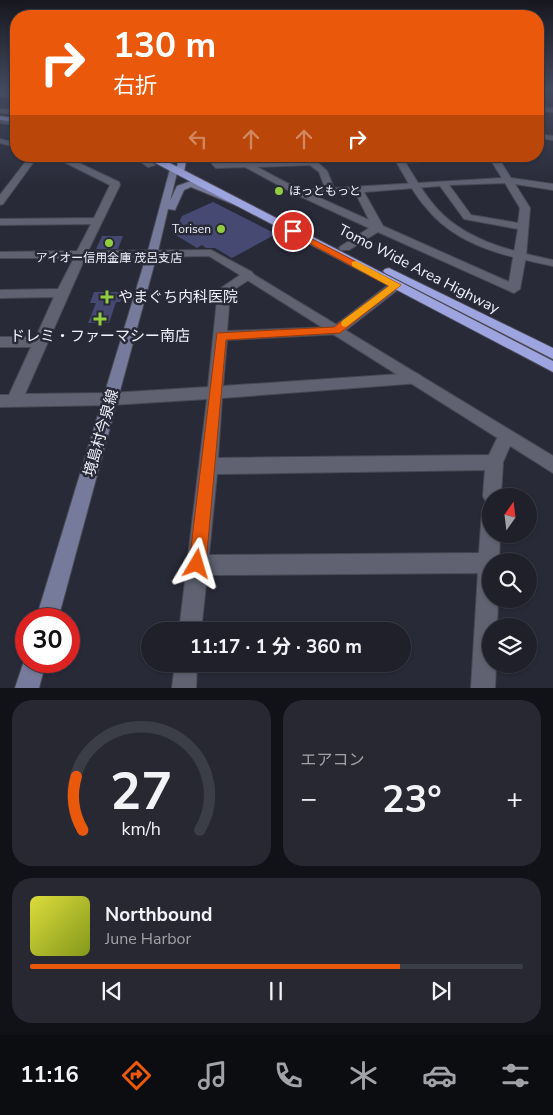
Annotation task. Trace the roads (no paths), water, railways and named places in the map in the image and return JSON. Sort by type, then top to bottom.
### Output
[{"type":"highway","name":"Tomo Wide Area Highway","points":[[176,162],[238,203],[553,367]]},
{"type":"highway","name":"Tomo Wide Area Highway","points":[[176,162],[553,354]]},
{"type":"main road","name":"境島村今泉線","points":[[154,250],[167,226],[172,208],[176,162]]},
{"type":"main road","name":"境島村今泉線","points":[[50,608],[154,250],[159,223],[176,162]]},
{"type":"main road","points":[[172,208],[180,188],[191,184],[238,203]]},
{"type":"main road","points":[[27,688],[31,673]]},
{"type":"street","points":[[0,202],[30,162]]},
{"type":"street","points":[[7,401],[42,342],[62,293],[116,183],[71,162]]},
{"type":"street","points":[[146,162],[151,165]]},
{"type":"street","points":[[216,162],[219,166],[279,162]]},
{"type":"street","points":[[314,162],[323,171],[330,190]]},
{"type":"street","points":[[401,162],[431,209],[452,226],[476,241],[520,256],[553,263]]},
{"type":"street","points":[[247,165],[298,192],[514,289],[524,227],[525,208],[496,162]]},
{"type":"street","points":[[298,192],[506,180],[553,187]]},
{"type":"street","points":[[443,183],[468,218],[524,227]]},
{"type":"street","points":[[358,189],[378,227]]},
{"type":"street","points":[[0,222],[98,221]]},
{"type":"street","points":[[345,248],[378,227]]},
{"type":"street","points":[[0,255],[82,254],[154,250],[214,254],[553,465]]},
{"type":"street","points":[[191,622],[209,466],[224,290],[248,275]]},
{"type":"street","points":[[220,336],[336,331],[396,285]]},
{"type":"street","points":[[0,294],[62,293]]},
{"type":"street","points":[[0,342],[42,342]]},
{"type":"street","points":[[7,401],[111,399],[415,379]]},
{"type":"street","points":[[492,488],[494,462],[506,437]]},
{"type":"street","points":[[209,466],[494,462]]},
{"type":"street","points":[[197,564],[482,564]]},
{"type":"street","points":[[483,688],[486,608]]},
{"type":"street","points":[[184,688],[185,672]]},
{"type":"place","name":"ほっともっと","points":[[279,191]]},
{"type":"place","name":"Torisen","points":[[221,229]]},
{"type":"place","name":"アイオー信用金庫 茂呂支店","points":[[109,243]]},
{"type":"place","name":"やまぐち内科医院","points":[[107,297]]},
{"type":"place","name":"ドレミ・ファーマシー南店","points":[[100,319]]}]
